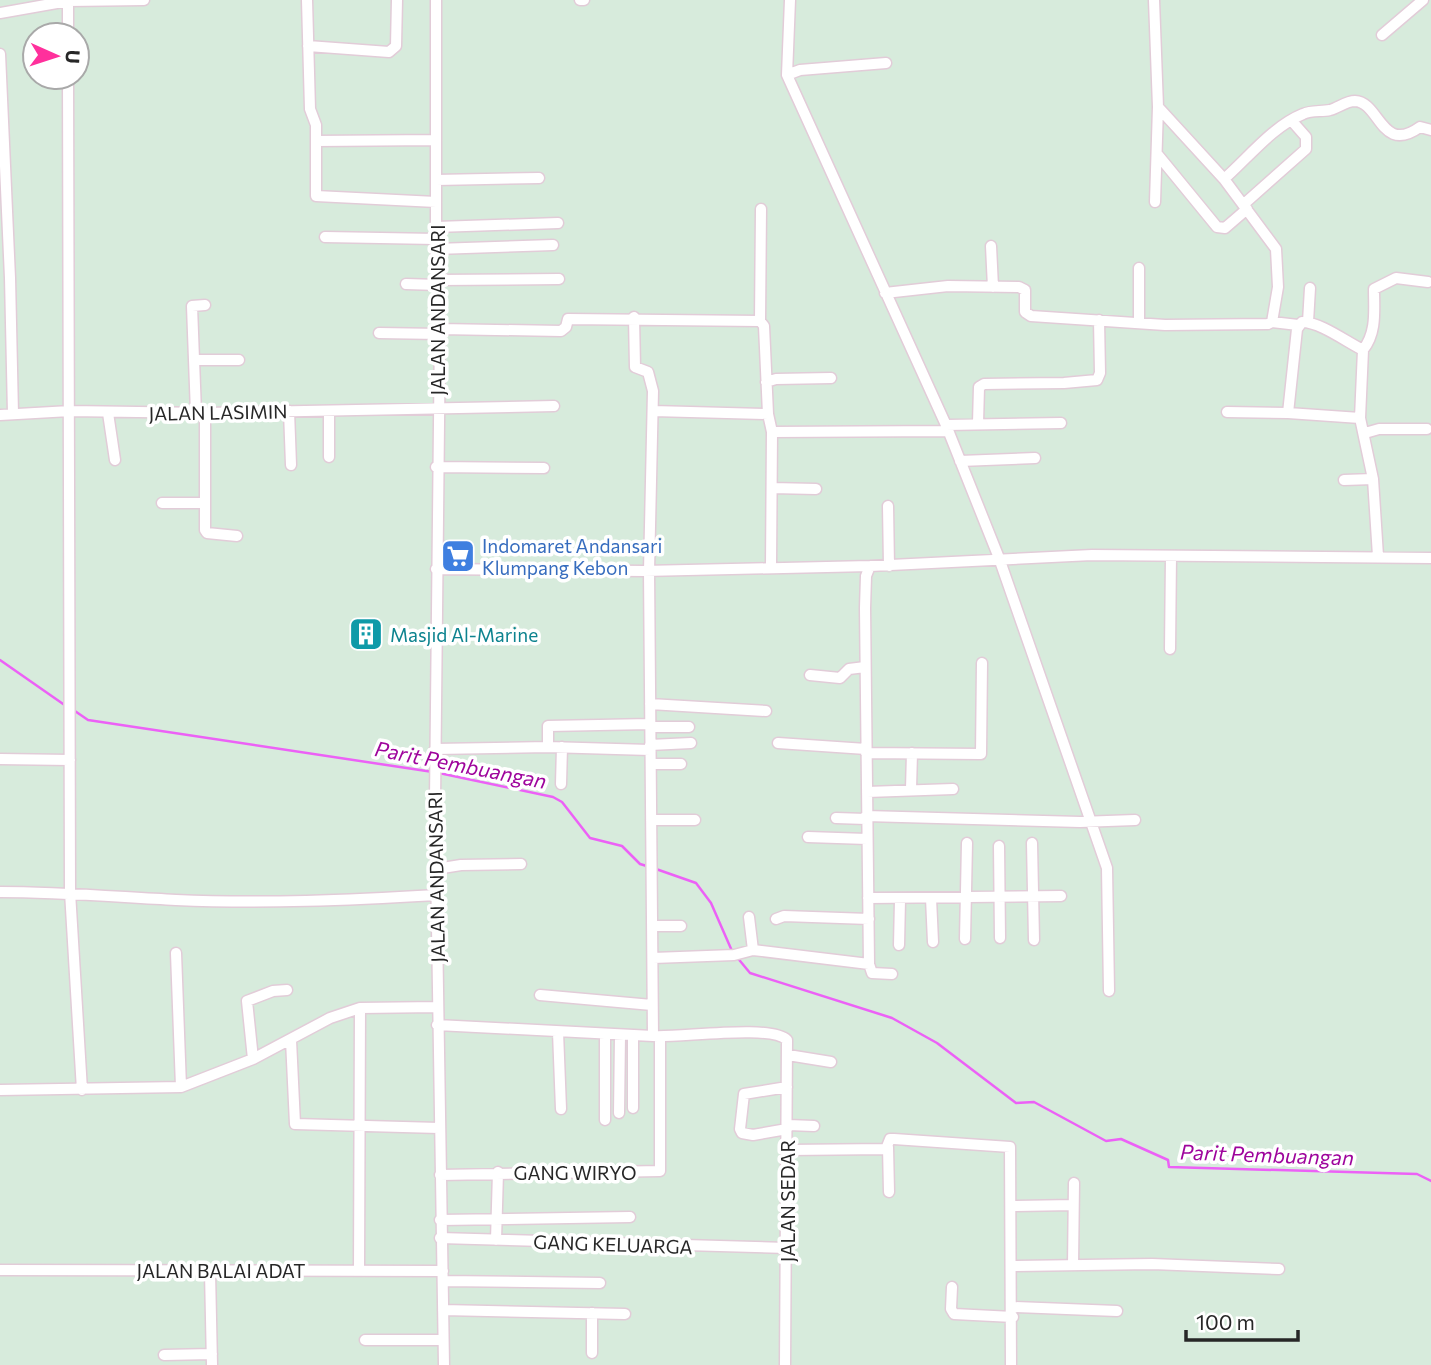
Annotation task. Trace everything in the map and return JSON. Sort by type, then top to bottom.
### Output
[{"type":"street","points":[[0,13],[68,1],[144,0]]},
{"type":"street","points":[[307,0],[310,109],[316,125],[316,196],[436,202]]},
{"type":"street","points":[[308,46],[389,51],[396,46],[397,0]]},
{"type":"street","name":"JALAN ANDANSARI","points":[[436,0],[436,244],[440,332],[436,467],[436,1025],[444,1365]]},
{"type":"street","points":[[790,0],[787,75],[806,111],[947,428],[999,558],[1085,822],[1107,868],[1109,991]]},
{"type":"street","points":[[1154,0],[1158,107],[1155,202]]},
{"type":"street","points":[[68,1],[68,21]]},
{"type":"street","points":[[1382,35],[1415,3]]},
{"type":"street","points":[[0,54],[13,414]]},
{"type":"street","points":[[787,75],[800,70],[886,63]]},
{"type":"street","points":[[68,91],[70,892],[82,1090]]},
{"type":"street","points":[[1224,179],[1291,120],[1311,111],[1332,110],[1357,101],[1395,135],[1406,136],[1420,127],[1431,130]]},
{"type":"street","points":[[1158,107],[1224,179],[1276,249],[1278,287],[1272,322]]},
{"type":"street","points":[[1158,155],[1217,227],[1225,228],[1306,149],[1306,137],[1291,120]]},
{"type":"street","points":[[316,141],[436,140]]},
{"type":"street","points":[[436,180],[538,178]]},
{"type":"street","points":[[761,209],[760,321],[764,326],[768,414],[772,432],[771,566]]},
{"type":"street","points":[[436,227],[558,223]]},
{"type":"street","points":[[325,237],[436,244],[553,245]]},
{"type":"street","points":[[991,246],[993,287]]},
{"type":"street","points":[[1139,268],[1139,322]]},
{"type":"street","points":[[1378,556],[1373,479],[1360,418],[1363,350],[1374,327],[1374,289],[1396,278],[1428,282]]},
{"type":"street","points":[[406,284],[559,279]]},
{"type":"street","points":[[885,293],[947,286],[1023,287],[1026,312],[1031,316],[1165,325],[1303,323],[1320,325],[1334,336],[1363,350]]},
{"type":"street","points":[[1288,413],[1310,288]]},
{"type":"street","points":[[205,305],[192,306],[201,413],[204,525],[207,533],[237,536]]},
{"type":"street","points":[[379,333],[561,331],[568,319],[634,317],[760,321]]},
{"type":"street","points":[[436,1025],[656,1036],[652,1005],[649,571],[653,411],[649,372],[635,367],[634,317]]},
{"type":"street","points":[[978,424],[979,387],[984,384],[1097,380],[1100,373],[1099,320]]},
{"type":"street","points":[[195,360],[239,360]]},
{"type":"street","points":[[766,382],[776,379],[831,378]]},
{"type":"street","name":"JALAN LASIMIN","points":[[0,415],[70,411],[201,413],[554,405]]},
{"type":"street","points":[[289,411],[291,465]]},
{"type":"street","points":[[329,411],[329,457]]},
{"type":"street","points":[[653,411],[768,414]]},
{"type":"street","points":[[107,412],[115,460]]},
{"type":"street","points":[[1227,412],[1360,418]]},
{"type":"street","points":[[772,432],[1060,423]]},
{"type":"street","points":[[1364,433],[1379,429],[1427,429]]},
{"type":"street","points":[[960,461],[1035,458]]},
{"type":"street","points":[[436,467],[544,468]]},
{"type":"street","points":[[1345,480],[1373,479]]},
{"type":"street","points":[[772,488],[816,489]]},
{"type":"street","points":[[162,503],[204,503]]},
{"type":"street","points":[[888,506],[889,566]]},
{"type":"street","points":[[436,569],[649,571],[771,566],[939,565],[999,558],[1171,556],[1431,558]]},
{"type":"street","points":[[1170,649],[1171,556]]},
{"type":"street","points":[[870,566],[866,576],[865,667],[869,964],[872,973],[892,974]]},
{"type":"street","points":[[778,743],[866,751],[981,754],[982,663]]},
{"type":"street","points":[[810,675],[840,678],[849,669],[865,667]]},
{"type":"street","points":[[650,704],[766,711]]},
{"type":"street","points":[[548,747],[548,726],[689,727]]},
{"type":"street","points":[[435,749],[650,748],[691,743]]},
{"type":"street","points":[[561,784],[562,747]]},
{"type":"street","points":[[911,789],[912,753]]},
{"type":"street","points":[[0,759],[70,760]]},
{"type":"street","points":[[650,764],[681,764]]},
{"type":"street","points":[[867,792],[953,789]]},
{"type":"street","points":[[836,818],[1085,822],[1135,820]]},
{"type":"street","points":[[651,820],[695,820]]},
{"type":"street","points":[[808,837],[867,839]]},
{"type":"street","points":[[965,939],[967,843]]},
{"type":"street","points":[[1032,843],[1034,940]]},
{"type":"street","points":[[999,846],[1000,939]]},
{"type":"street","points":[[436,869],[461,865],[521,864]]},
{"type":"street","points":[[0,892],[70,892],[178,900],[352,900],[437,895]]},
{"type":"street","points":[[868,898],[900,900],[1061,896]]},
{"type":"street","points":[[931,898],[933,942]]},
{"type":"street","points":[[900,900],[900,946]]},
{"type":"street","points":[[776,919],[784,916],[869,919]]},
{"type":"street","points":[[744,953],[749,917]]},
{"type":"street","points":[[652,926],[681,926]]},
{"type":"street","points":[[176,953],[181,1087]]},
{"type":"street","points":[[653,958],[744,953],[869,964]]},
{"type":"street","points":[[253,1059],[247,1001],[273,991],[287,990]]},
{"type":"street","points":[[540,995],[652,1005]]},
{"type":"street","points":[[0,1090],[181,1087],[253,1059],[330,1018],[360,1008],[437,1007]]},
{"type":"street","points":[[359,1270],[360,1008]]},
{"type":"street","points":[[558,1032],[561,1109]]},
{"type":"street","name":"JALAN SEDAR","points":[[656,1036],[736,1032],[786,1037],[788,1150],[785,1365]]},
{"type":"street","points":[[604,1035],[605,1120]]},
{"type":"street","points":[[619,1113],[620,1035]]},
{"type":"street","points":[[633,1108],[634,1036]]},
{"type":"street","name":"GANG WIRYO","points":[[439,1175],[660,1171],[656,1036]]},
{"type":"street","points":[[291,1040],[292,1121],[297,1125],[439,1128]]},
{"type":"street","points":[[788,1055],[831,1062]]},
{"type":"street","points":[[788,1087],[744,1094],[740,1132],[753,1135],[788,1127],[814,1126]]},
{"type":"street","points":[[889,1192],[890,1139],[1010,1147],[1013,1206],[1011,1365]]},
{"type":"street","points":[[788,1150],[888,1147]]},
{"type":"street","points":[[496,1240],[498,1172]]},
{"type":"street","points":[[1073,1265],[1074,1183]]},
{"type":"street","points":[[1013,1206],[1073,1205]]},
{"type":"street","points":[[440,1220],[630,1217]]},
{"type":"street","name":"GANG KELUARGA","points":[[440,1238],[787,1248]]},
{"type":"street","points":[[1012,1266],[1172,1265],[1279,1269]]},
{"type":"street","name":"JALAN BALAI ADAT","points":[[0,1270],[359,1270],[600,1283]]},
{"type":"street","points":[[164,1354],[212,1359],[210,1272]]},
{"type":"street","points":[[953,1287],[951,1309],[954,1314],[1116,1311]]},
{"type":"street","points":[[443,1310],[625,1314]]},
{"type":"street","points":[[592,1313],[592,1353]]},
{"type":"street","points":[[365,1340],[443,1340]]},
{"type":"waterway","name":"Parit Pembuangan","points":[[0,660],[66,706]]},
{"type":"waterway","name":"Parit Pembuangan","points":[[72,709],[88,720],[433,772]]},
{"type":"waterway","name":"Parit Pembuangan","points":[[439,773],[553,797],[562,802],[590,838],[622,846],[640,864],[650,867]]},
{"type":"waterway","name":"Parit Pembuangan","points":[[656,869],[696,883],[711,903],[732,951]]},
{"type":"waterway","name":"Parit Pembuangan","points":[[736,956],[750,973],[892,1018],[937,1043],[1016,1103],[1034,1102],[1106,1141],[1121,1139],[1168,1160],[1169,1167],[1417,1174],[1431,1181]]},
{"type":"place","name":"Indomaret Andansari Klumpang Kebon","points":[[458,556]]},
{"type":"place","name":"Masjid Al-Marine","points":[[366,634]]}]
